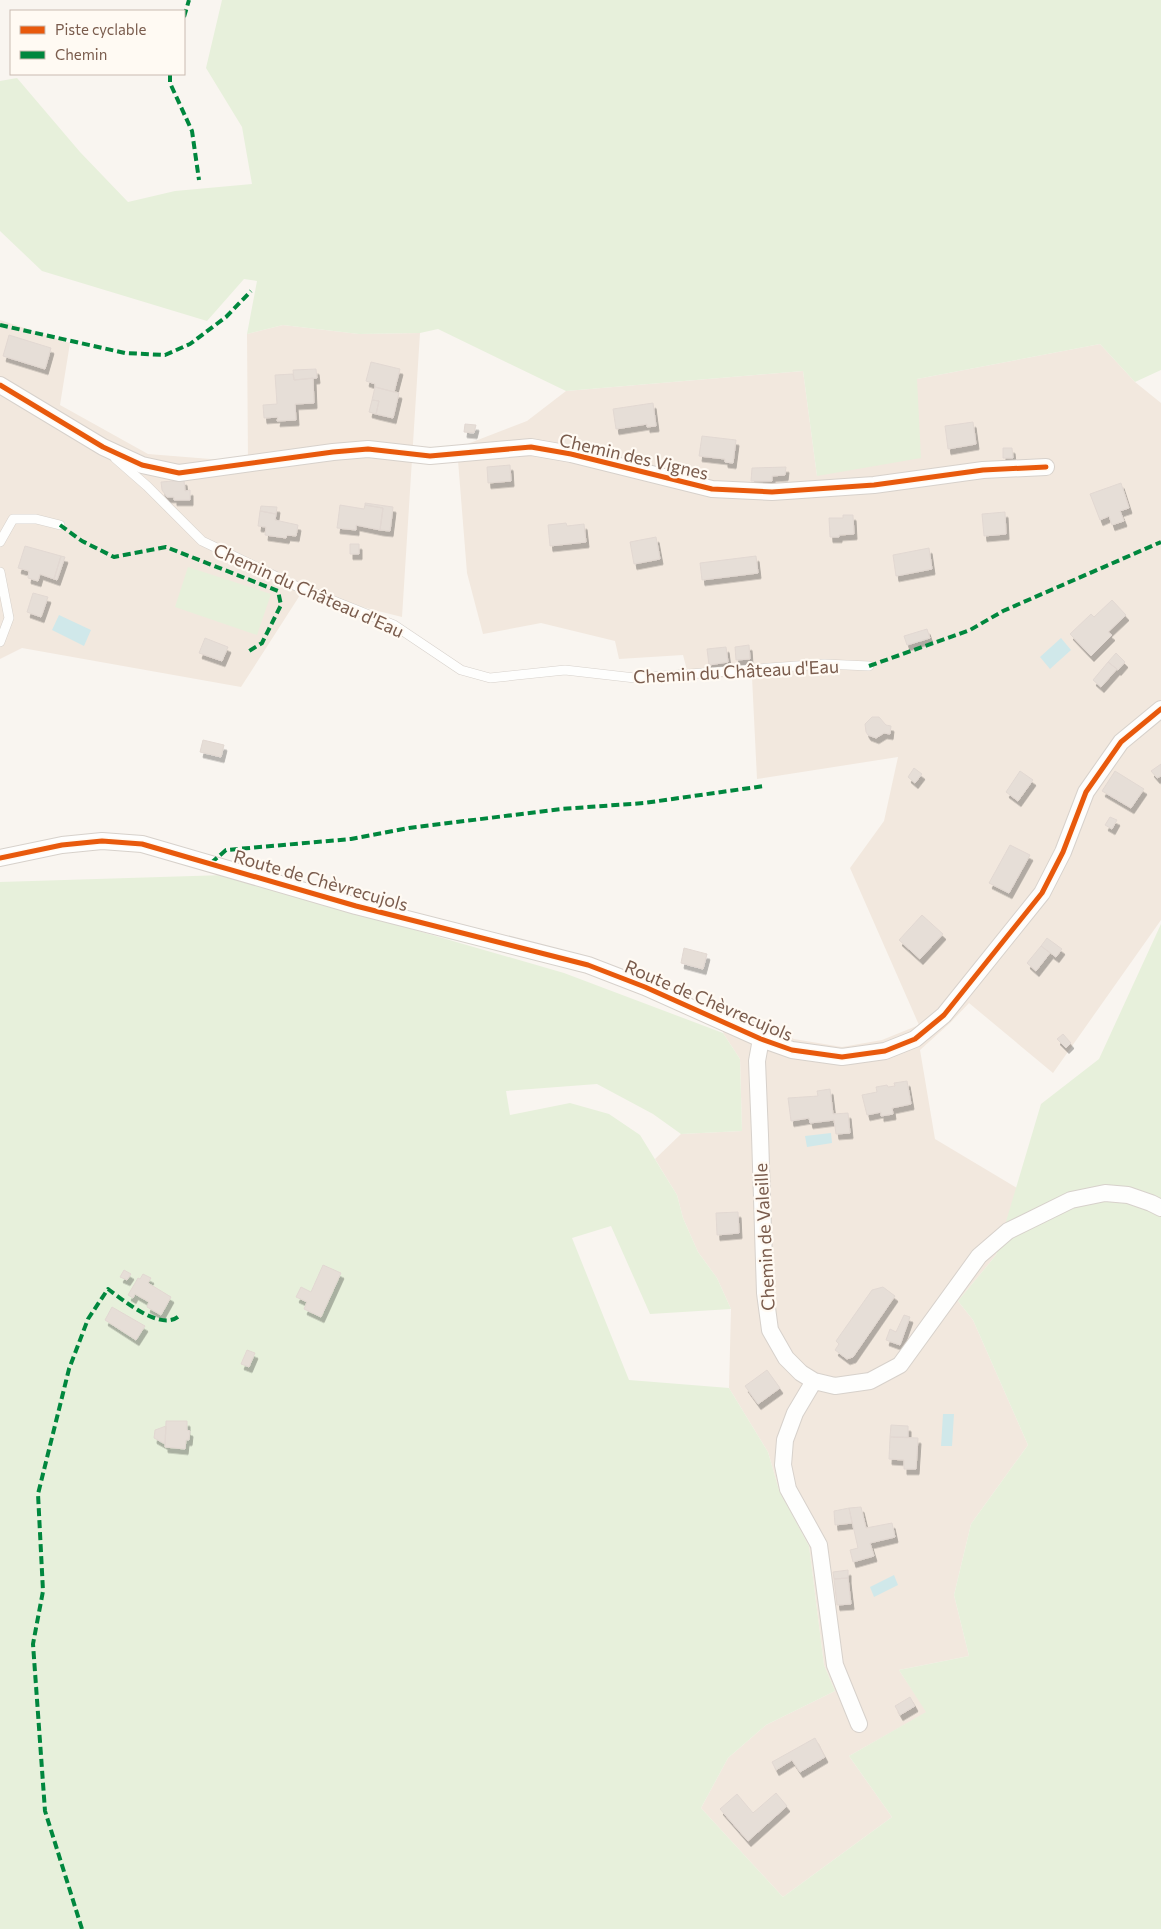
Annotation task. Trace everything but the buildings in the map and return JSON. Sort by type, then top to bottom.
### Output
[{"type":"street","name":"Chemin des Vignes","points":[[0,385],[103,447],[142,465],[179,473],[368,449],[430,456],[531,446],[712,489],[772,492],[874,485],[983,470],[1046,467]]},
{"type":"street","name":"Route de Chèvrecujols","points":[[0,858],[62,845],[102,841],[151,847],[356,906],[588,965],[644,987],[761,1039],[792,1050],[842,1056],[885,1051],[915,1040],[944,1015],[1042,893],[1063,852],[1086,792],[1120,742],[1161,709]]},
{"type":"street","name":"Chemin de Valeille","points":[[761,1039],[757,1061],[765,1293],[770,1330],[786,1358],[801,1373],[814,1381],[835,1386],[870,1381],[900,1365],[979,1256],[1008,1231],[1071,1200],[1105,1193],[1128,1195],[1151,1202],[1161,1208]]},
{"type":"street","points":[[814,1381],[796,1413],[785,1440],[784,1465],[788,1488],[819,1545],[835,1665],[859,1724]]},
{"type":"lane","name":"Chemin du Château d'Eau","points":[[103,447],[147,486],[202,541],[296,586],[394,625],[461,670],[490,678],[565,670],[635,678],[824,664],[869,666]]},
{"type":"lane","points":[[0,542],[13,520],[36,519],[60,524]]},
{"type":"lane","points":[[0,572],[9,618],[0,642]]},
{"type":"shaded area","points":[[0,320],[70,343],[60,405],[148,454],[248,462],[247,334],[283,325],[359,334],[420,333],[402,617],[302,592],[241,687],[22,648],[0,659]]},
{"type":"shaded area","points":[[1100,344],[1135,382],[1161,403],[1161,920],[1053,1073],[969,1003],[920,1050],[935,1139],[1017,1188],[996,1255],[958,1301],[973,1320],[1028,1445],[971,1524],[954,1595],[969,1656],[899,1670],[927,1712],[849,1756],[892,1817],[783,1897],[701,1808],[728,1758],[766,1725],[835,1691],[824,1665],[809,1546],[779,1490],[768,1452],[729,1388],[731,1309],[717,1278],[698,1252],[683,1218],[677,1195],[655,1159],[681,1134],[742,1131],[740,1059],[723,1033],[733,1013],[761,1023],[794,1039],[842,1047],[882,1040],[919,1025],[850,868],[884,821],[898,757],[757,779],[752,677],[689,678],[683,655],[619,659],[615,641],[541,623],[483,634],[467,573],[457,448],[527,421],[566,391],[803,371],[817,476],[917,379]]},
{"type":"green space","points":[[222,0],[1161,0],[1161,370],[1135,382],[1100,344],[917,379],[921,458],[817,476],[803,371],[566,391],[438,329],[420,333],[359,334],[283,325],[247,334],[257,281],[244,279],[207,321],[42,271],[0,231],[0,81],[17,78],[80,152],[128,202],[175,191],[252,184],[242,127],[206,68]]},
{"type":"green space","points":[[188,567],[271,594],[257,635],[175,607]]},
{"type":"green space","points":[[225,875],[564,973],[723,1033],[740,1059],[742,1131],[681,1134],[653,1114],[597,1084],[506,1091],[510,1115],[570,1103],[609,1114],[640,1135],[677,1195],[683,1218],[698,1252],[717,1278],[731,1309],[650,1314],[611,1226],[572,1238],[629,1380],[729,1388],[768,1452],[779,1490],[809,1546],[824,1665],[835,1691],[766,1725],[728,1758],[701,1808],[783,1897],[892,1817],[849,1756],[926,1712],[899,1670],[969,1656],[954,1595],[971,1524],[1028,1445],[973,1320],[958,1301],[996,1255],[1041,1104],[1099,1059],[1161,924],[1161,1929],[0,1929],[0,882]]},
{"type":"water","points":[[59,615],[91,630],[84,646],[52,630]]},
{"type":"water","points":[[1061,638],[1071,650],[1050,669],[1040,657]]},
{"type":"water","points":[[831,1133],[832,1143],[807,1147],[805,1136]]},
{"type":"water","points":[[943,1414],[954,1414],[952,1446],[941,1446]]},
{"type":"water","points":[[894,1575],[898,1585],[874,1597],[870,1587]]},
{"type":"marked path","points":[[185,14],[189,0]]},
{"type":"marked path","points":[[170,75],[170,83],[192,131],[199,180]]},
{"type":"marked path","points":[[0,325],[125,353],[165,355],[190,344],[226,317],[251,291]]},
{"type":"marked path","points":[[60,525],[82,541],[114,557],[166,547],[278,591],[281,605],[262,643],[246,653]]},
{"type":"marked path","points":[[869,666],[970,630],[1003,611],[1161,542]]},
{"type":"marked path","points":[[211,863],[226,850],[351,839],[409,828],[561,809],[644,803],[764,786]]},
{"type":"marked path","points":[[82,1929],[45,1811],[33,1644],[43,1591],[38,1494],[69,1369],[88,1319],[108,1289],[142,1313],[162,1320],[171,1320],[179,1316]]},
{"type":"cycle path","points":[[0,385],[103,447],[142,465],[179,473],[368,449],[430,456],[531,447],[571,454],[712,489],[772,492],[874,485],[983,470],[1046,467]]},
{"type":"cycle path","points":[[0,858],[62,845],[102,841],[142,844],[356,906],[588,965],[645,987],[761,1039],[792,1050],[842,1057],[885,1051],[915,1039],[944,1015],[1042,893],[1063,852],[1086,792],[1121,742],[1161,709]]}]
